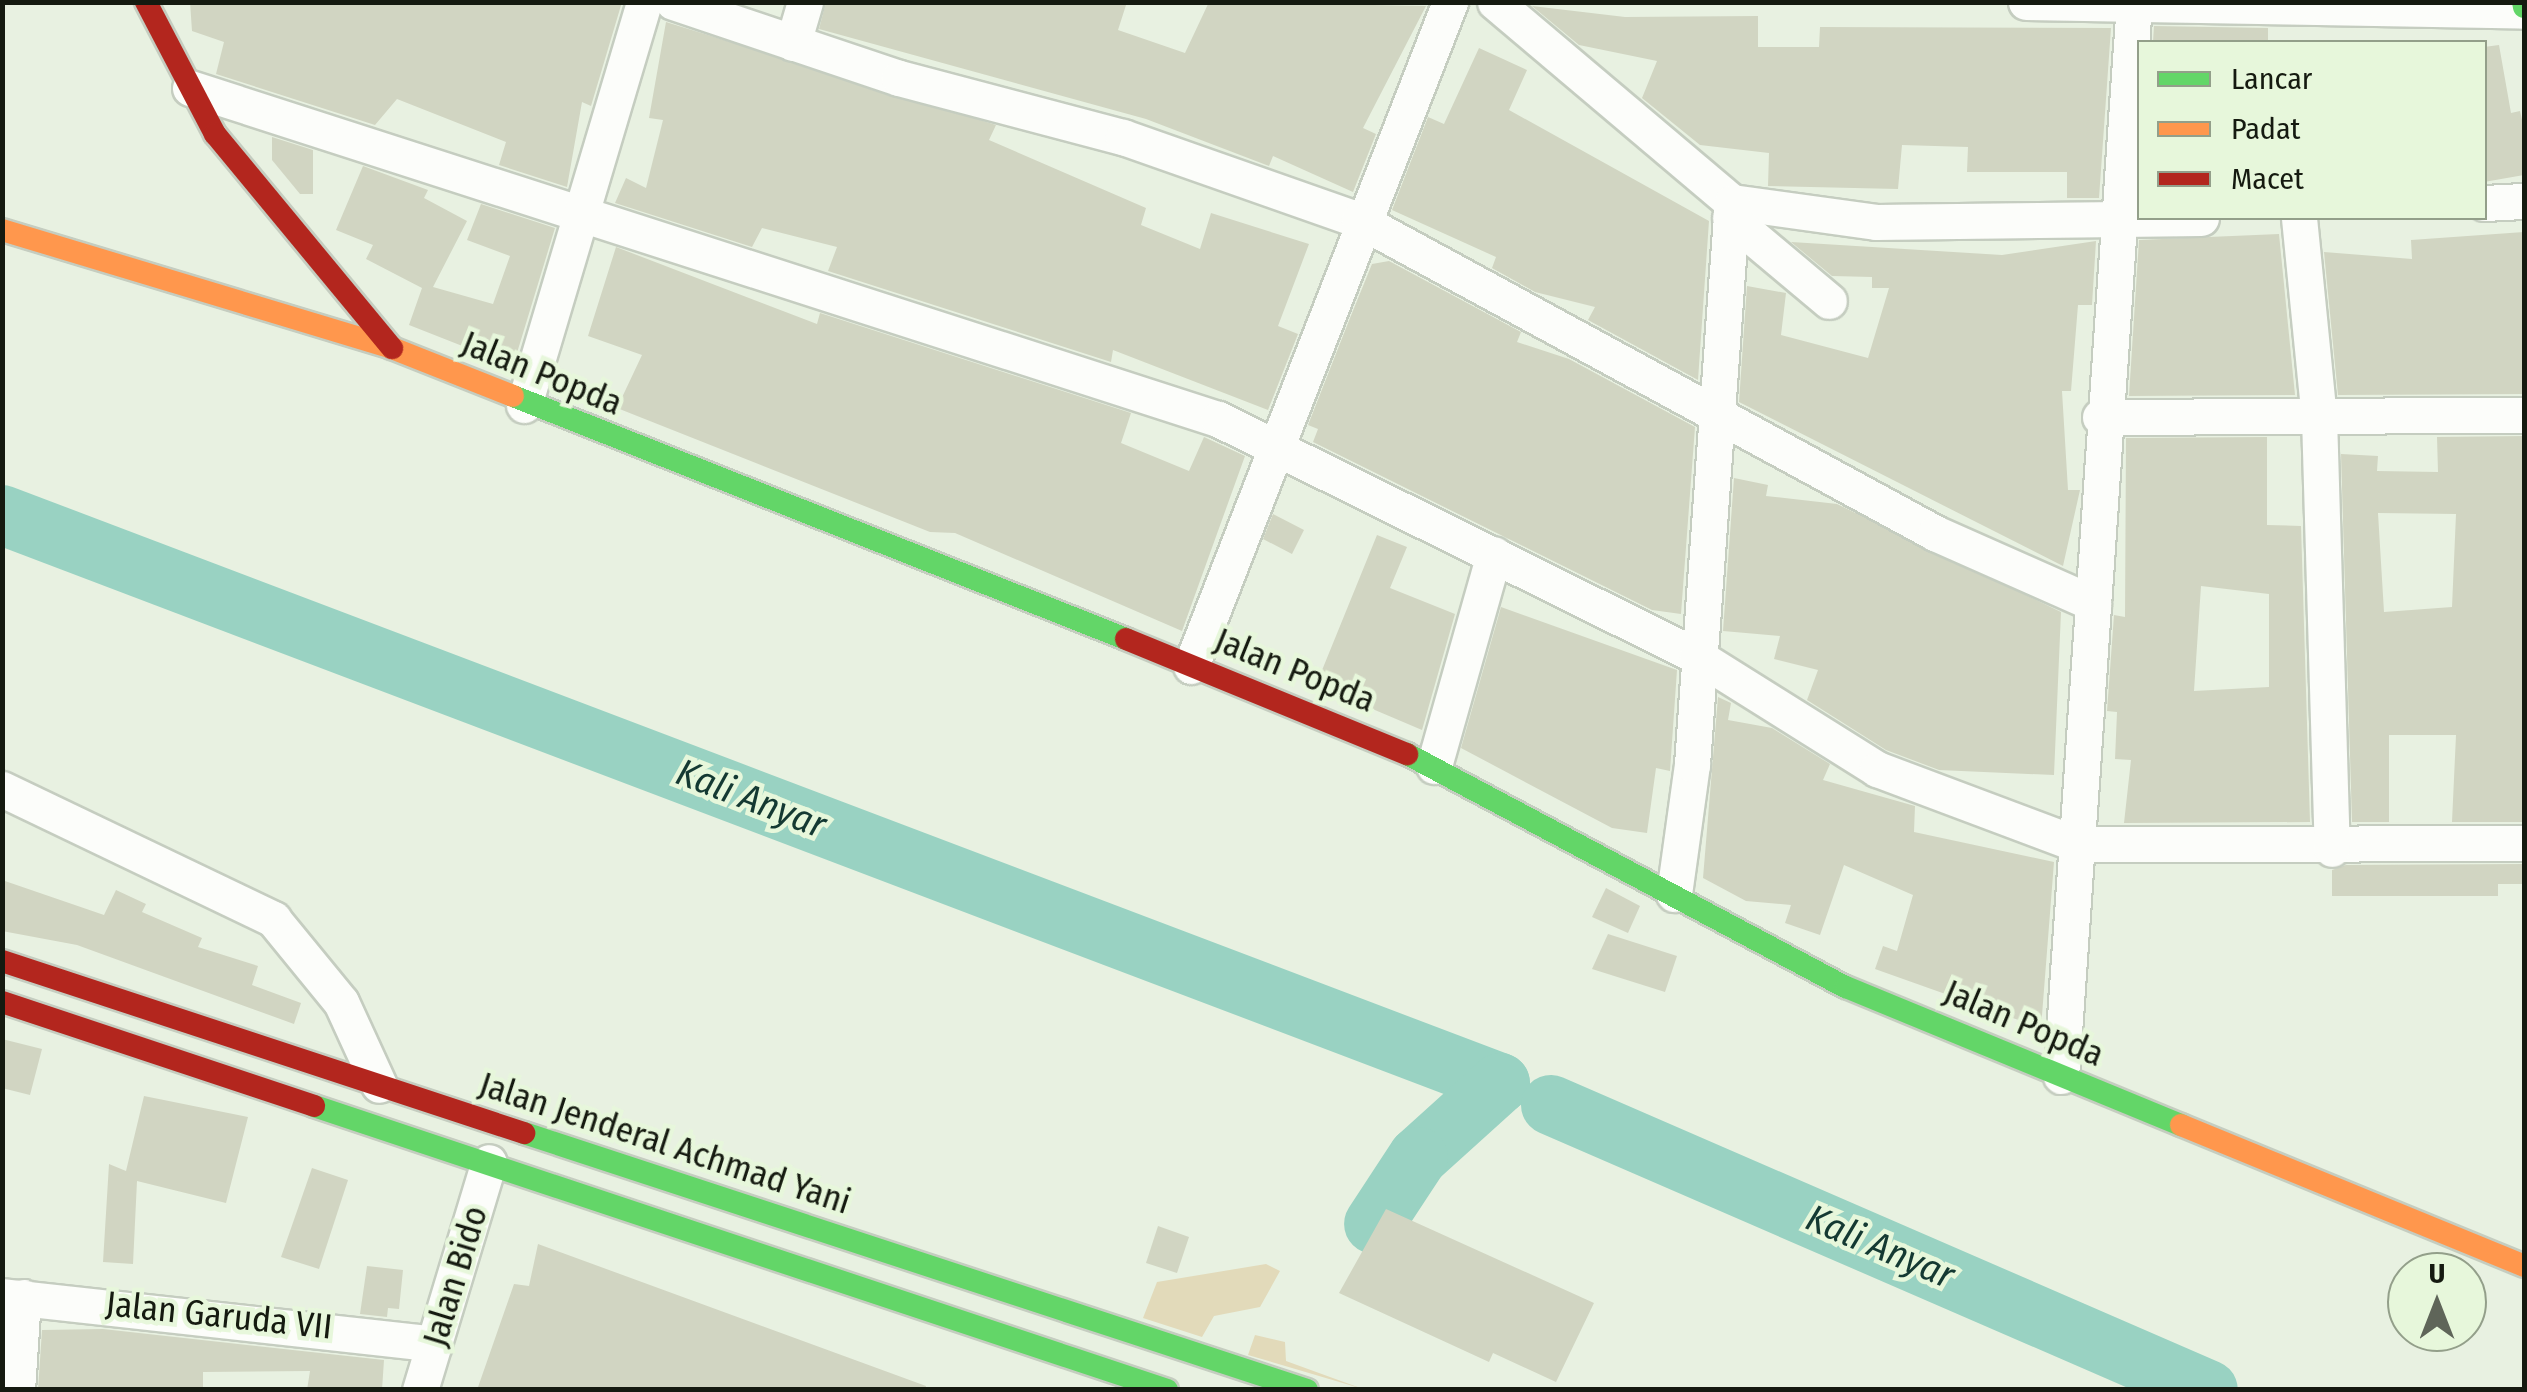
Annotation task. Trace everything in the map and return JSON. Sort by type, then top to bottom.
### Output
[{"type":"main road","points":[[146,2],[214,134],[392,348]]},
{"type":"main road","name":"Jalan Popda","points":[[2,230],[392,348],[524,405],[1191,666],[1434,766],[1846,987],[2524,1266]]},
{"type":"main road","name":"Jalan Jenderal Achmad Yani","points":[[2,961],[1307,1390]]},
{"type":"main road","name":"Jalan Jenderal Achmad Yani","points":[[2,1002],[1167,1390]]},
{"type":"main road","points":[[870,1290],[886,1252]]},
{"type":"main road","points":[[1199,1390],[1206,1356]]},
{"type":"street","points":[[524,405],[644,2]]},
{"type":"street","points":[[673,2],[792,43],[1123,137],[1359,220],[1934,533],[2094,603]]},
{"type":"street","points":[[792,43],[805,2]]},
{"type":"street","points":[[1191,666],[1359,220],[1450,2]]},
{"type":"street","points":[[1496,2],[1529,40],[1731,210],[1829,300]]},
{"type":"street","points":[[2026,2],[2524,7]]},
{"type":"street","points":[[2061,1076],[2094,603],[2100,417],[2113,223],[2134,6]]},
{"type":"street","points":[[190,88],[966,344],[1140,390],[1272,448],[1698,656],[1877,770],[2077,844],[2332,849],[2524,843]]},
{"type":"street","points":[[2487,202],[2524,200]]},
{"type":"street","points":[[1731,210],[1876,222],[2166,220]]},
{"type":"street","points":[[1674,894],[1698,656],[1731,210]]},
{"type":"street","points":[[2299,220],[2319,417],[2332,849]]},
{"type":"street","points":[[2100,417],[2524,415]]},
{"type":"street","points":[[1434,766],[1494,554]]},
{"type":"street","points":[[2,789],[273,919],[341,1002],[379,1085]]},
{"type":"street","name":"Jalan Bido","points":[[420,1390],[489,1162]]},
{"type":"street","points":[[13,1297],[17,1390]]},
{"type":"street","name":"Jalan Garuda VII","points":[[13,1297],[434,1344]]},
{"type":"shaded area","points":[[1266,1264],[1280,1271],[1260,1307],[1214,1316],[1202,1337],[1143,1318],[1157,1282]]},
{"type":"shaded area","points":[[1255,1335],[1285,1342],[1286,1361],[1363,1389],[1248,1355]]},
{"type":"building","points":[[190,2],[622,2],[591,106],[582,102],[567,187],[499,165],[506,142],[397,99],[375,125],[216,74],[224,42],[192,31]]},
{"type":"building","points":[[826,2],[1127,2],[1118,30],[1185,53],[1209,2],[1426,6],[1363,128],[1376,134],[1353,192],[1273,156],[1269,166],[1146,119],[819,29]]},
{"type":"building","points":[[1532,6],[1625,17],[1758,16],[1758,47],[1819,47],[1820,27],[2111,28],[2099,198],[2067,198],[2067,172],[1967,172],[1968,147],[1902,145],[1898,189],[1768,186],[1769,153],[1700,145],[1642,98],[1657,61],[1579,45]]},
{"type":"building","points":[[666,22],[996,125],[989,140],[1146,208],[1141,225],[1200,249],[1211,213],[1309,244],[1278,326],[1298,334],[1268,410],[1113,350],[1111,362],[828,271],[837,247],[762,228],[752,247],[615,203],[626,178],[646,188],[663,120],[649,118]]},
{"type":"building","points":[[2154,26],[2268,28],[2268,40],[2153,40]]},
{"type":"building","points":[[2499,45],[2511,113],[2520,111],[2524,175],[2487,181],[2487,47]]},
{"type":"building","points":[[1479,48],[1527,70],[1509,110],[1709,221],[1698,380],[1588,320],[1595,307],[1535,292],[1492,268],[1496,257],[1392,210],[1428,117],[1444,124]]},
{"type":"building","points":[[272,137],[313,150],[313,194],[300,194],[272,160]]},
{"type":"building","points":[[363,166],[428,190],[424,198],[467,221],[433,287],[493,304],[510,256],[467,240],[481,204],[555,228],[513,366],[409,325],[422,288],[366,259],[373,245],[336,230]]},
{"type":"building","points":[[2524,232],[2524,394],[2338,395],[2324,252],[2412,259],[2411,240]]},
{"type":"building","points":[[2279,234],[2295,395],[2129,396],[2139,240]]},
{"type":"building","points":[[2096,241],[2092,305],[2078,305],[2071,391],[2062,391],[2068,490],[2080,490],[2063,566],[1739,402],[1747,286],[1786,293],[1781,335],[1868,358],[1889,288],[1872,288],[1872,277],[1832,276],[1791,242],[2002,255]]},
{"type":"building","points":[[616,247],[817,324],[820,313],[1131,413],[1121,443],[1189,471],[1204,437],[1245,456],[1182,631],[955,533],[930,532],[617,408],[642,355],[588,336]]},
{"type":"building","points":[[1389,261],[1521,332],[1517,342],[1569,359],[1695,427],[1681,614],[1652,610],[1313,442],[1318,429],[1308,425],[1372,264]]},
{"type":"building","points":[[2524,436],[2522,822],[2452,822],[2456,735],[2389,735],[2389,822],[2352,822],[2341,454],[2378,456],[2377,471],[2438,472],[2437,437]],"holes":[[[2378,513],[2456,514],[2452,607],[2384,612]]]},
{"type":"building","points":[[2267,437],[2267,525],[2301,526],[2310,822],[2124,823],[2131,760],[2115,759],[2117,712],[2107,711],[2114,615],[2125,617],[2126,438]],"holes":[[[2201,586],[2269,594],[2269,687],[2194,691]]]},
{"type":"building","points":[[1734,478],[1768,485],[1766,496],[1837,504],[2061,612],[2054,775],[1939,770],[1886,750],[1807,700],[1818,670],[1774,659],[1780,636],[1723,631]]},
{"type":"building","points":[[1273,514],[1304,530],[1292,554],[1263,539]]},
{"type":"building","points":[[1377,535],[1407,547],[1390,588],[1455,614],[1422,730],[1316,685]]},
{"type":"building","points":[[1501,607],[1677,670],[1670,771],[1656,768],[1647,833],[1612,828],[1461,748]]},
{"type":"building","points":[[1718,697],[1731,703],[1728,720],[1772,728],[1830,764],[1823,780],[1915,806],[1914,832],[2054,862],[2041,1028],[1875,969],[1883,946],[1897,951],[1913,895],[1844,865],[1820,935],[1785,923],[1791,905],[1746,901],[1703,878]]},
{"type":"building","points":[[2524,864],[2524,884],[2498,884],[2498,896],[2332,896],[2332,870],[2346,865]]},
{"type":"building","points":[[2,880],[104,915],[116,890],[146,904],[142,912],[202,938],[198,947],[258,966],[252,985],[301,1003],[294,1024],[77,945],[2,931]]},
{"type":"building","points":[[1606,888],[1640,906],[1628,933],[1592,917]]},
{"type":"building","points":[[1608,934],[1677,956],[1665,992],[1592,969]]},
{"type":"building","points":[[2,1039],[42,1049],[30,1095],[2,1088]]},
{"type":"building","points":[[144,1096],[248,1117],[226,1203],[137,1181],[133,1264],[103,1262],[109,1164],[126,1171]]},
{"type":"building","points":[[312,1168],[348,1180],[319,1269],[281,1257]]},
{"type":"building","points":[[1386,1209],[1594,1303],[1556,1382],[1493,1353],[1489,1362],[1339,1293]]},
{"type":"building","points":[[1158,1226],[1189,1237],[1177,1273],[1146,1263]]},
{"type":"building","points":[[538,1244],[926,1386],[925,1390],[477,1390],[514,1284],[529,1286]]},
{"type":"building","points":[[367,1266],[403,1270],[399,1309],[388,1308],[387,1317],[360,1314]]},
{"type":"building","points":[[103,1329],[384,1360],[382,1390],[307,1390],[310,1371],[203,1372],[203,1390],[38,1390],[42,1330]]},
{"type":"waterway","name":"Kali Anyar","points":[[2,515],[1500,1083],[1418,1157],[1374,1224]]},
{"type":"waterway","name":"Kali Anyar","points":[[1551,1105],[2208,1390]]},
{"type":"traffic: fast","points":[[2523,2],[2524,7]]},
{"type":"traffic: fast","points":[[513,396],[1126,639]]},
{"type":"traffic: fast","points":[[1407,754],[1846,987],[2181,1125]]},
{"type":"traffic: fast","points":[[314,1106],[1167,1390]]},
{"type":"traffic: fast","points":[[524,1133],[1307,1390]]},
{"type":"traffic: slow","points":[[2,230],[392,348],[513,396]]},
{"type":"traffic: slow","points":[[2181,1125],[2524,1266]]},
{"type":"traffic: jam","points":[[146,2],[215,134],[392,348]]},
{"type":"traffic: jam","points":[[1126,639],[1407,754]]},
{"type":"traffic: jam","points":[[2,961],[524,1133]]},
{"type":"traffic: jam","points":[[2,1002],[314,1106]]}]
